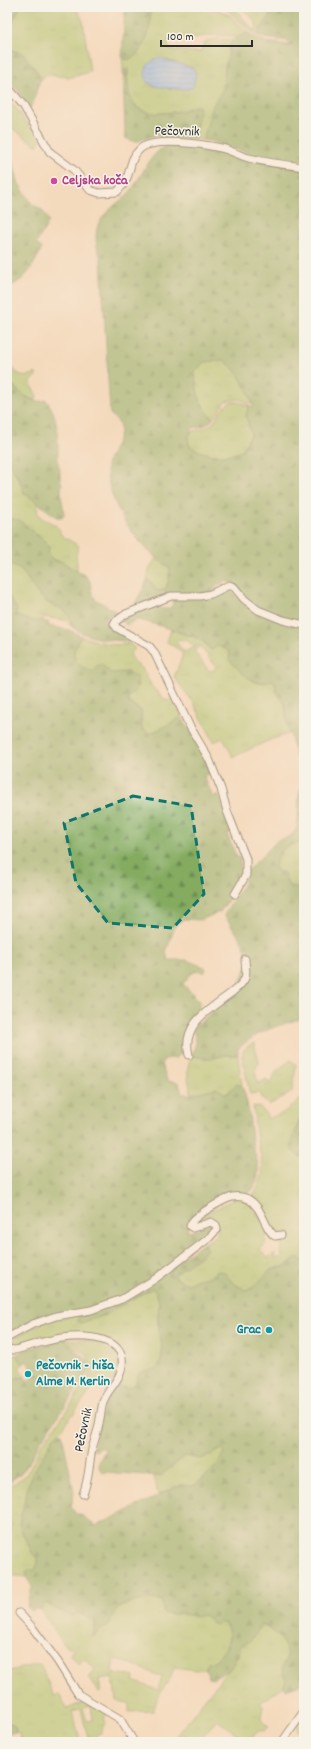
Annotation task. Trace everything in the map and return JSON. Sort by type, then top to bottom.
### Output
[{"type":"street","name":"Pečovnik","points":[[7,86],[23,105],[50,152],[74,170],[90,190],[99,193],[117,192],[125,182],[132,160],[139,150],[147,145],[155,143],[198,144],[222,148],[247,158],[304,167]]},
{"type":"street","points":[[235,894],[246,875],[246,859],[209,759],[189,725],[154,652],[149,646],[117,628],[114,624],[126,614],[171,596],[200,596],[211,594],[229,585],[234,587],[244,599],[258,610],[283,620],[304,626]]},
{"type":"street","points":[[189,1055],[186,1045],[195,1022],[202,1014],[240,986],[246,977],[245,959]]},
{"type":"street","points":[[7,1338],[33,1324],[56,1316],[91,1310],[122,1298],[155,1279],[209,1238],[217,1229],[216,1224],[211,1222],[192,1228],[190,1226],[191,1223],[200,1215],[233,1197],[247,1198],[259,1209],[271,1234],[274,1236],[281,1235]]},
{"type":"street","name":"Pečovnik","points":[[7,1349],[15,1350],[61,1338],[74,1337],[109,1341],[117,1347],[120,1352],[122,1356],[122,1370],[113,1385],[108,1390],[103,1402],[92,1450],[88,1483],[83,1494]]},
{"type":"street","points":[[19,1613],[32,1627],[58,1662],[78,1694],[120,1719],[134,1742]]},
{"type":"street","points":[[282,1742],[304,1711]]},
{"type":"highlighted area","points":[[133,796],[191,806],[204,894],[173,928],[108,923],[76,883],[64,823]]},
{"type":"green space","points":[[7,7],[20,7],[7,34]]},
{"type":"green space","points":[[20,7],[76,7],[83,21],[90,72],[68,78],[64,75],[62,77],[52,75],[41,79],[35,68],[7,48],[7,34]]},
{"type":"green space","points":[[125,7],[152,7],[147,38],[140,50],[128,60],[122,58]]},
{"type":"green space","points":[[152,7],[192,7],[219,10],[231,16],[248,33],[236,38],[232,36],[215,35],[167,41],[170,50],[200,52],[206,41],[215,39],[233,40],[229,46],[223,89],[213,106],[203,140],[194,139],[200,109],[195,106],[181,111],[151,114],[136,107],[129,96],[127,85],[128,70],[123,70],[122,58],[128,60],[144,46]],"holes":[[[164,59],[193,68],[189,89],[152,86]]]},
{"type":"green space","points":[[223,7],[237,7],[237,11],[254,31],[257,27],[252,18],[238,7],[261,7],[268,11],[270,15],[257,35]]},
{"type":"green space","points":[[264,7],[304,7],[304,162],[266,159],[211,141],[203,140],[213,105],[223,89],[229,46],[237,38],[248,33],[265,42],[290,45],[289,41],[263,38],[257,35],[270,15],[268,10]]},
{"type":"green space","points":[[7,48],[24,54],[41,79],[29,109],[19,92],[7,79]]},
{"type":"green space","points":[[128,69],[130,95],[133,103],[139,108],[147,112],[168,113],[181,111],[192,107],[199,107],[200,109],[194,139],[164,139],[156,135],[135,142],[125,138],[123,70]]},
{"type":"green space","points":[[12,103],[40,140],[37,146],[12,128],[7,121],[7,108]]},
{"type":"green space","points":[[7,141],[19,184],[32,204],[42,210],[49,221],[36,244],[42,248],[29,272],[14,285],[7,287]]},
{"type":"green space","points":[[180,145],[222,150],[304,170],[304,623],[259,609],[240,594],[235,585],[226,581],[208,592],[203,593],[166,594],[164,592],[160,597],[134,607],[147,580],[150,581],[157,591],[165,590],[168,583],[170,568],[155,557],[130,529],[117,507],[109,484],[107,471],[108,464],[120,434],[120,427],[117,421],[110,414],[101,259],[97,247],[96,234],[103,216],[128,194],[155,154],[166,146]],"holes":[[[224,360],[242,380],[253,404],[252,407],[249,405],[246,416],[251,434],[242,451],[229,455],[207,454],[194,449],[189,445],[188,438],[192,428],[206,425],[213,419],[201,403],[196,386],[195,372],[204,362]]]},
{"type":"green space","points":[[224,360],[238,375],[253,404],[238,399],[226,401],[213,419],[201,403],[196,386],[195,372],[204,362]]},
{"type":"green space","points":[[7,361],[16,372],[25,377],[36,373],[36,377],[31,382],[37,396],[35,401],[22,394],[7,380]]},
{"type":"green space","points":[[7,380],[25,396],[35,401],[46,400],[51,407],[57,431],[58,464],[62,484],[61,492],[64,516],[62,518],[58,518],[24,493],[21,484],[7,458]]},
{"type":"green space","points":[[231,402],[249,405],[246,416],[251,434],[242,451],[229,455],[214,455],[201,452],[189,445],[188,438],[192,431],[202,429],[213,423],[222,409]]},
{"type":"green space","points":[[7,458],[21,484],[24,493],[38,503],[37,510],[39,515],[55,525],[59,529],[61,535],[79,546],[76,555],[77,571],[63,562],[52,559],[48,554],[49,548],[47,543],[19,520],[7,518],[7,497],[9,496],[10,490],[7,489]]},
{"type":"green space","points":[[7,518],[19,520],[47,543],[49,548],[48,554],[54,561],[63,562],[74,570],[85,575],[90,581],[92,593],[95,599],[117,612],[107,618],[106,622],[135,641],[102,639],[78,631],[71,626],[70,618],[65,611],[45,601],[19,569],[7,565]]},
{"type":"green space","points":[[156,558],[170,568],[168,583],[165,590],[157,591],[150,581],[147,580],[149,570]]},
{"type":"green space","points":[[7,565],[19,569],[45,601],[65,611],[70,618],[71,626],[65,620],[44,617],[43,621],[32,621],[16,615],[7,594]]},
{"type":"green space","points":[[224,588],[230,590],[246,606],[260,614],[304,628],[304,760],[300,761],[296,758],[286,716],[285,704],[276,692],[275,682],[270,680],[258,682],[248,677],[229,660],[230,654],[228,650],[218,646],[212,650],[209,649],[205,643],[197,638],[141,620],[137,620],[126,625],[122,619],[156,603],[156,608],[168,609],[173,605],[173,599]]},
{"type":"green space","points":[[7,594],[17,609],[16,615],[32,621],[48,622],[49,626],[69,630],[81,636],[74,651],[74,655],[79,665],[82,667],[93,670],[97,666],[102,665],[111,673],[129,672],[137,677],[138,687],[128,698],[128,702],[142,712],[140,722],[142,729],[148,733],[152,733],[182,717],[203,752],[212,771],[204,776],[213,797],[218,794],[233,830],[227,834],[236,856],[240,858],[241,881],[220,912],[200,920],[184,919],[176,924],[166,952],[168,960],[186,960],[205,967],[206,970],[204,973],[198,970],[191,974],[183,984],[200,1001],[198,1007],[201,1009],[193,1018],[187,1029],[182,1053],[177,1058],[164,1059],[162,1067],[168,1081],[179,1083],[182,1094],[191,1094],[216,1088],[226,1094],[237,1084],[242,1086],[248,1109],[253,1147],[258,1164],[258,1170],[257,1180],[251,1192],[246,1196],[233,1194],[189,1223],[187,1231],[196,1230],[210,1223],[215,1229],[172,1264],[120,1298],[89,1310],[54,1315],[7,1335]]},
{"type":"green space","points":[[171,630],[200,639],[212,650],[218,646],[228,650],[230,654],[229,657],[254,682],[266,683],[270,680],[275,682],[276,692],[285,704],[289,734],[272,739],[233,757],[223,738],[214,742],[193,702],[174,677],[182,657],[182,652],[167,642]],"holes":[[[179,639],[188,641],[195,647],[184,652],[176,642]],[[200,646],[216,667],[214,670],[209,671],[194,651]]]},
{"type":"green space","points":[[81,636],[99,642],[118,645],[130,643],[135,649],[130,654],[135,663],[142,668],[152,687],[167,701],[172,698],[182,717],[152,733],[148,733],[142,729],[141,710],[128,702],[128,698],[138,687],[129,672],[111,673],[102,665],[97,666],[93,670],[89,670],[79,665],[75,659],[74,651]]},
{"type":"green space","points":[[304,784],[304,844],[303,842],[292,844],[283,849],[278,857],[275,867],[277,871],[284,873],[291,888],[304,888],[304,1018],[260,1033],[238,1049],[238,1055],[225,1055],[211,1059],[192,1056],[196,1042],[193,1029],[238,986],[250,960],[240,938],[224,915],[244,883],[247,871],[279,839],[289,837],[294,832],[297,825],[300,791]]},
{"type":"green space","points":[[303,842],[304,888],[292,888],[288,884],[284,873],[277,871],[275,867],[276,862],[280,853],[287,846]]},
{"type":"green space","points":[[254,1043],[259,1061],[255,1071],[258,1084],[266,1079],[269,1083],[273,1081],[275,1074],[291,1060],[296,1065],[292,1092],[269,1105],[261,1098],[259,1093],[250,1094],[242,1056],[245,1049]]},
{"type":"green space","points":[[225,1055],[238,1055],[242,1086],[237,1085],[226,1094],[216,1088],[191,1094],[188,1079],[188,1065],[192,1056],[211,1059]]},
{"type":"green space","points":[[301,1099],[304,1101],[301,1117],[295,1131],[298,1156],[304,1159],[304,1262],[298,1257],[283,1267],[276,1268],[264,1276],[252,1288],[245,1290],[231,1281],[224,1272],[216,1272],[210,1277],[198,1279],[188,1284],[177,1279],[174,1275],[204,1254],[204,1243],[215,1237],[219,1231],[194,1224],[200,1217],[236,1198],[250,1202],[268,1231],[265,1244],[260,1250],[268,1258],[275,1253],[275,1258],[282,1258],[279,1233],[277,1230],[271,1231],[250,1198],[260,1183],[262,1177],[262,1163],[256,1136],[253,1106],[260,1107],[267,1115],[267,1119],[283,1113]]},
{"type":"green space","points":[[304,1116],[304,1159],[293,1152],[291,1145],[301,1117]]},
{"type":"green space","points":[[204,1243],[207,1250],[174,1275],[177,1279],[188,1284],[198,1279],[210,1277],[216,1272],[220,1271],[224,1272],[231,1281],[245,1290],[252,1288],[270,1270],[283,1267],[298,1257],[304,1262],[304,1680],[301,1684],[286,1689],[284,1686],[286,1681],[282,1668],[288,1655],[286,1649],[275,1633],[262,1625],[249,1642],[240,1646],[238,1656],[230,1669],[213,1679],[209,1678],[205,1669],[208,1663],[219,1657],[224,1650],[228,1642],[229,1634],[224,1623],[219,1622],[216,1625],[212,1624],[210,1619],[204,1615],[195,1617],[179,1612],[173,1615],[165,1614],[163,1611],[162,1600],[137,1601],[122,1606],[116,1610],[110,1625],[99,1630],[93,1637],[96,1625],[94,1620],[78,1613],[71,1616],[45,1603],[40,1610],[35,1609],[32,1611],[27,1607],[32,1587],[26,1575],[28,1570],[35,1570],[37,1566],[37,1557],[33,1555],[19,1524],[30,1479],[54,1437],[59,1433],[62,1434],[74,1492],[71,1507],[76,1514],[80,1514],[96,1526],[181,1485],[193,1486],[202,1480],[212,1470],[223,1455],[224,1450],[222,1449],[201,1459],[185,1456],[160,1476],[102,1472],[99,1468],[99,1462],[105,1450],[104,1448],[100,1447],[96,1451],[93,1450],[99,1423],[112,1385],[122,1388],[132,1387],[140,1372],[156,1369],[161,1361],[162,1351],[158,1324],[158,1297],[153,1288],[105,1315],[81,1323],[78,1322],[79,1315],[120,1301]]},
{"type":"green space","points":[[153,1288],[159,1302],[158,1324],[162,1348],[161,1358],[156,1369],[140,1372],[132,1387],[122,1388],[112,1385],[121,1374],[118,1346],[72,1336],[11,1348],[9,1341],[47,1320],[79,1315],[81,1323],[105,1315]]},
{"type":"green space","points":[[65,1339],[109,1343],[121,1359],[115,1378],[106,1389],[97,1382],[59,1433],[54,1437],[34,1472],[25,1496],[22,1533],[37,1557],[37,1566],[35,1570],[26,1573],[26,1577],[7,1575],[7,1532],[10,1533],[12,1524],[7,1522],[7,1488],[25,1476],[41,1445],[67,1411],[92,1370],[88,1357],[84,1352],[74,1349]]},
{"type":"green space","points":[[65,1339],[74,1351],[85,1358],[90,1370],[38,1445],[28,1465],[21,1473],[7,1484],[7,1380],[25,1377],[28,1381],[35,1375],[27,1361],[23,1364],[17,1355],[23,1350]]},
{"type":"green space","points":[[7,1350],[11,1355],[17,1355],[23,1364],[19,1368],[25,1377],[7,1380]]},
{"type":"green space","points":[[224,1449],[221,1459],[197,1484],[193,1486],[181,1485],[158,1495],[154,1476],[160,1476],[185,1456],[201,1459]]},
{"type":"green space","points":[[146,1599],[162,1600],[163,1607],[173,1615],[204,1615],[210,1619],[224,1623],[229,1632],[229,1638],[227,1646],[222,1654],[212,1662],[208,1663],[205,1669],[196,1670],[174,1667],[170,1679],[159,1694],[153,1711],[129,1712],[129,1703],[116,1701],[113,1677],[99,1679],[101,1691],[99,1692],[89,1678],[95,1670],[84,1659],[79,1664],[69,1655],[74,1649],[64,1644],[40,1610],[45,1603],[71,1616],[78,1613],[94,1620],[94,1637],[99,1630],[110,1625],[111,1618],[114,1613],[122,1606]],"holes":[[[114,1659],[125,1661],[162,1677],[158,1690],[133,1681],[134,1677],[112,1672]]]},
{"type":"green space","points":[[262,1625],[278,1636],[284,1644],[288,1654],[282,1668],[286,1681],[284,1686],[260,1703],[263,1706],[261,1718],[265,1724],[269,1726],[265,1731],[256,1733],[251,1742],[244,1742],[245,1740],[217,1720],[197,1742],[171,1742],[230,1669],[240,1646],[252,1638]]},
{"type":"green space","points":[[7,1634],[9,1671],[40,1664],[54,1696],[59,1694],[67,1709],[86,1701],[107,1713],[104,1719],[106,1722],[102,1732],[94,1737],[96,1742],[89,1742],[81,1710],[72,1712],[81,1742],[21,1742],[19,1733],[16,1732],[15,1726],[7,1724]],"holes":[[[91,1706],[93,1720],[87,1721],[83,1708]]]},
{"type":"green space","points":[[298,1720],[304,1723],[304,1735],[297,1731]]},
{"type":"green space","points":[[11,1723],[15,1726],[16,1732],[7,1734],[7,1724]]},
{"type":"water","points":[[159,58],[193,68],[196,73],[194,85],[189,89],[174,89],[160,87],[147,82],[145,74],[147,67],[152,61]]},
{"type":"place","name":"Celjska koča","points":[[54,181]]},
{"type":"place","name":"Grac","points":[[269,1330]]},
{"type":"place","name":"Pečovnik - hiša Alme M. Kerlin","points":[[28,1374]]}]
